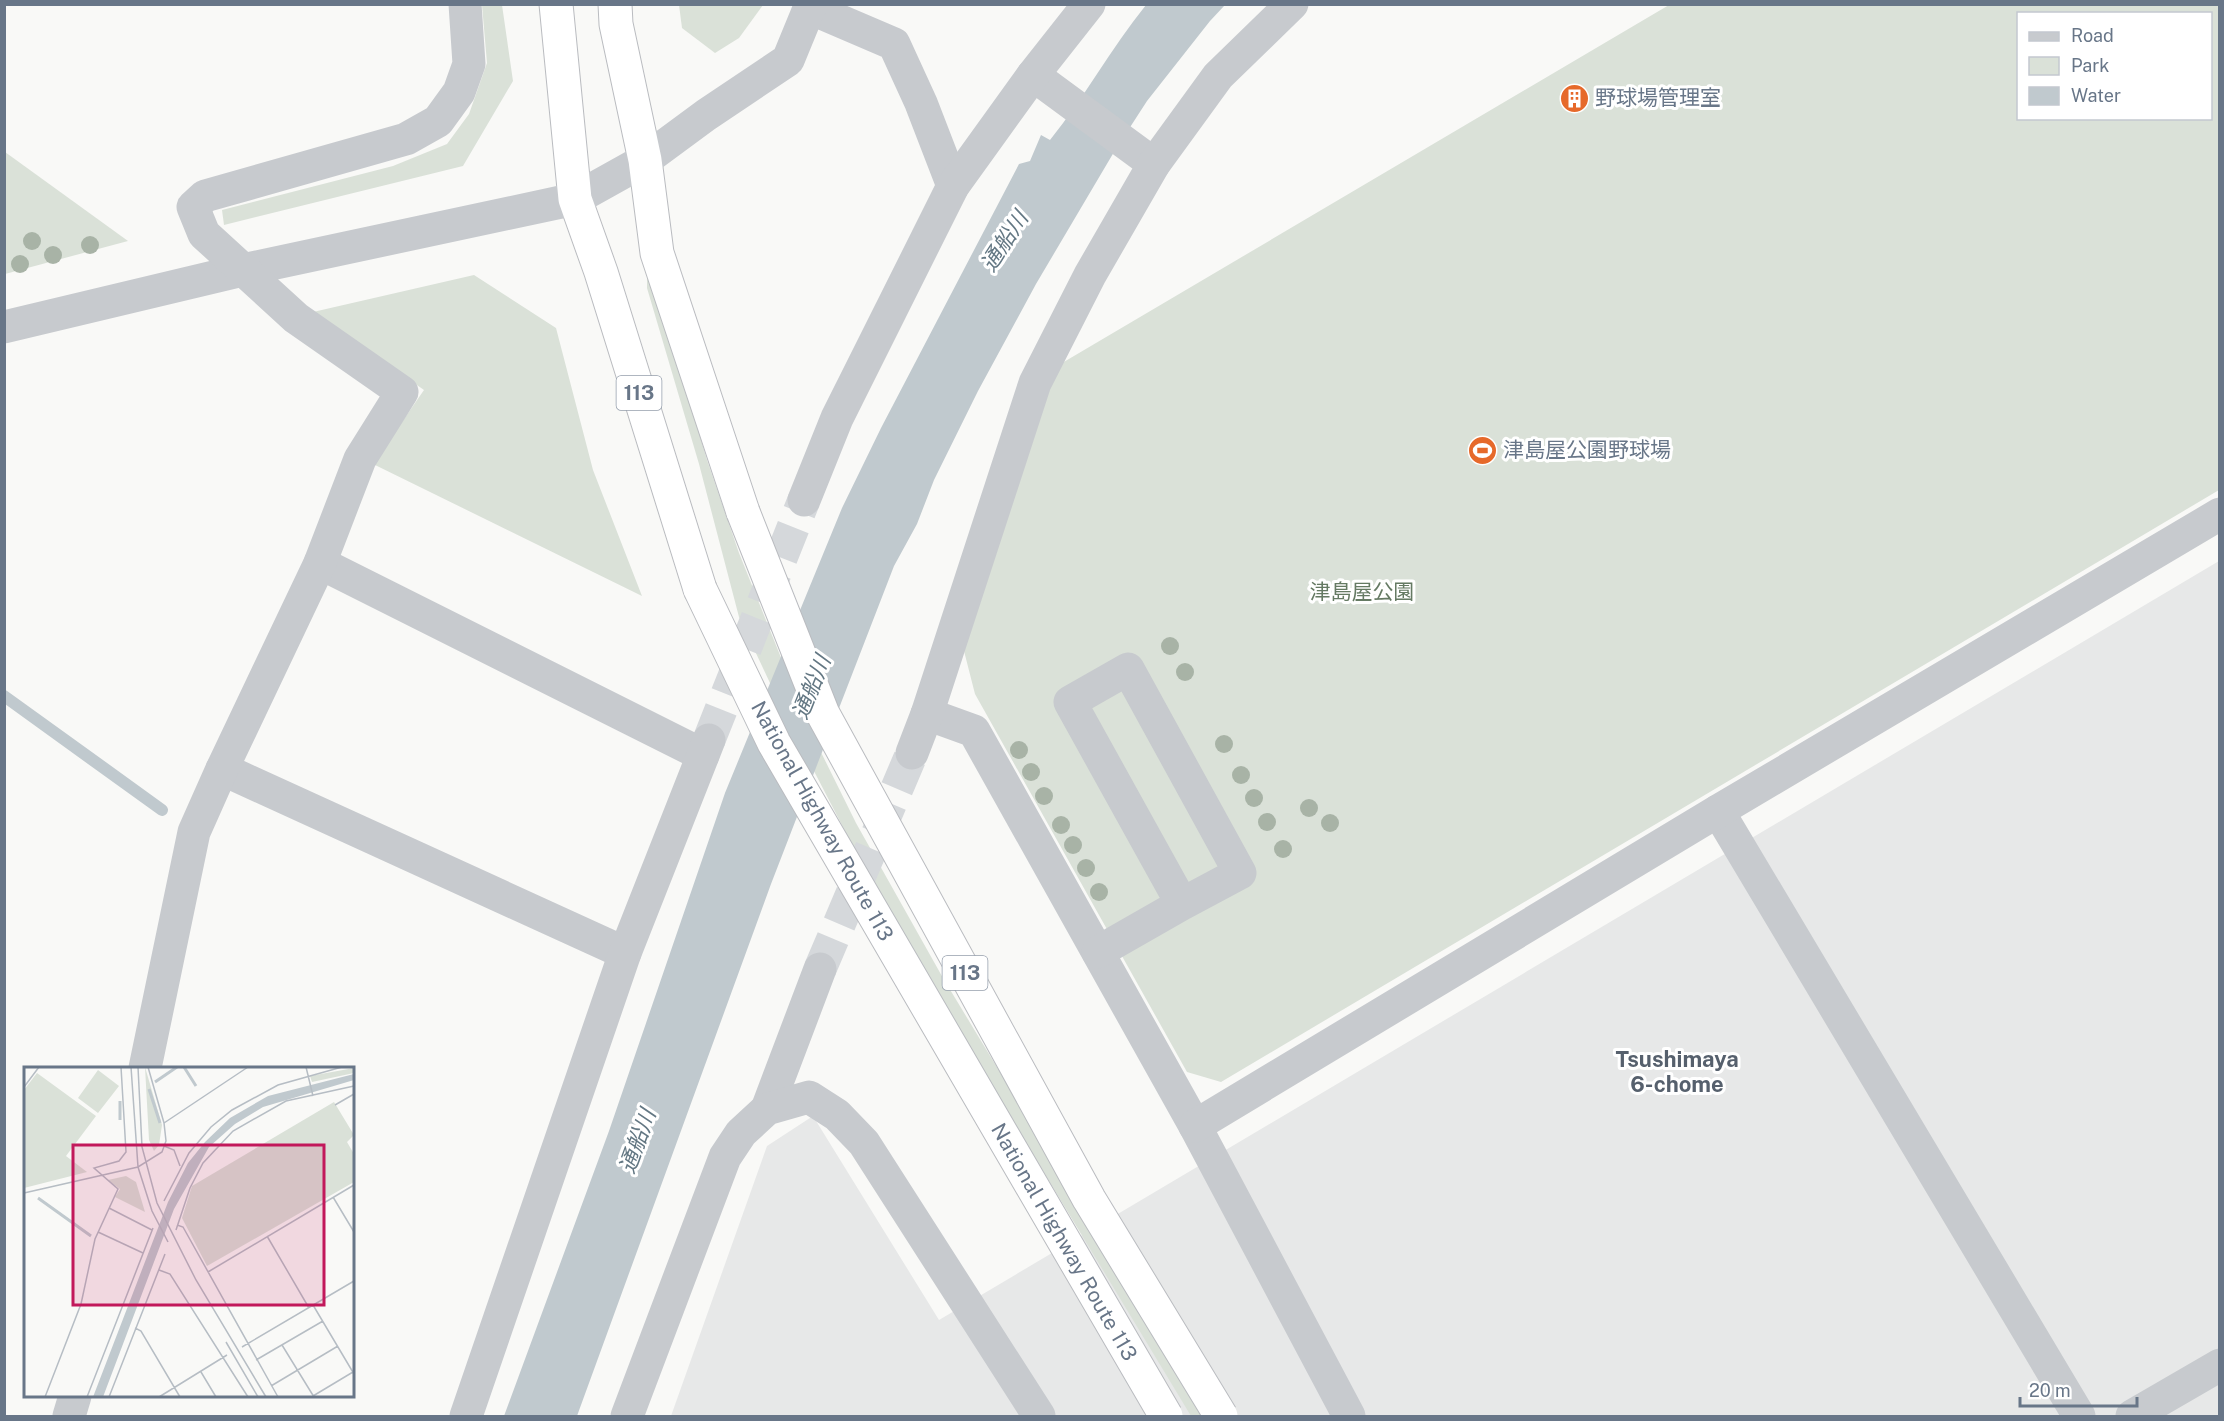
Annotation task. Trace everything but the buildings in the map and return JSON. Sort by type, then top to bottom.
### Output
[{"type":"highway","name":"National Highway Route 113","points":[[556,4],[575,199],[700,589],[774,743],[1166,1416]]},
{"type":"highway","name":"National Highway Route 113","points":[[615,4],[616,24],[645,160],[657,253],[743,512],[823,714],[1089,1199],[1221,1416]]},
{"type":"street","points":[[145,1067],[194,832],[320,563],[360,459],[402,393],[296,318],[204,234],[193,207],[205,196],[406,139],[438,121],[459,92],[469,64],[465,4]]},
{"type":"street","points":[[804,500],[837,418],[953,186],[1033,75],[1089,4]]},
{"type":"street","points":[[912,753],[927,714],[1035,383],[1090,275],[1154,164],[1218,76],[1292,4]]},
{"type":"street","points":[[4,327],[243,270],[575,199],[645,160],[706,115],[788,60],[811,6],[894,44],[921,103],[953,186]]},
{"type":"street","points":[[1033,75],[1154,164]]},
{"type":"street","points":[[1195,1126],[1718,811],[2220,514]]},
{"type":"street","points":[[320,563],[706,747],[625,953],[466,1416]]},
{"type":"street","points":[[1098,952],[1240,873],[1128,669],[1070,702],[1182,904]]},
{"type":"street","points":[[927,714],[974,731],[1195,1126],[1349,1416]]},
{"type":"street","points":[[222,769],[625,953]]},
{"type":"street","points":[[1718,811],[2079,1416]]},
{"type":"street","points":[[627,1416],[725,1157],[741,1133],[767,1109],[820,969]]},
{"type":"street","points":[[767,1109],[809,1097],[837,1115],[864,1143],[1039,1416]]},
{"type":"street","points":[[2132,1416],[2220,1365]]},
{"type":"street","points":[[69,1416],[74,1397]]},
{"type":"shaded area","points":[[2219,561],[2219,1416],[671,1416],[767,1146],[813,1116],[939,1320]]},
{"type":"green space","points":[[679,4],[763,5],[739,38],[715,53],[682,28]]},
{"type":"green space","points":[[482,5],[502,5],[513,81],[463,166],[224,225],[222,210],[393,166],[447,144],[469,114],[487,63]]},
{"type":"green space","name":"津島屋公園","points":[[1669,5],[2219,5],[2219,490],[1221,1082],[1187,1072],[975,694],[964,651],[1057,366]]},
{"type":"green space","points":[[5,152],[128,241],[5,274]]},
{"type":"green space","points":[[474,275],[556,328],[593,470],[642,596],[373,464],[424,390],[313,312]]},
{"type":"green space","points":[[653,275],[707,460],[739,553],[810,730],[856,823],[943,978],[1208,1416],[1191,1416],[953,1022],[860,860],[786,717],[739,617],[699,464],[647,288],[647,276]]},
{"type":"water","name":"通船川","points":[[1146,5],[1225,5],[1147,101],[1036,284],[978,391],[934,480],[917,524],[894,566],[771,884],[577,1416],[504,1416],[609,1131],[725,793],[842,508],[881,428],[1019,164],[1030,161],[1041,135],[1050,140]]},
{"type":"waterway","points":[[4,696],[162,810]]},
{"type":"tunnel","points":[[709,740],[804,500]]},
{"type":"tunnel","points":[[820,969],[912,753]]},
{"type":"place","name":"野球場管理室","points":[[1574,98]]},
{"type":"place","name":"津島屋公園野球場","points":[[1482,450]]},
{"type":"district","name":"Tsushimaya 6-chome","points":[[1677,1072]]}]
